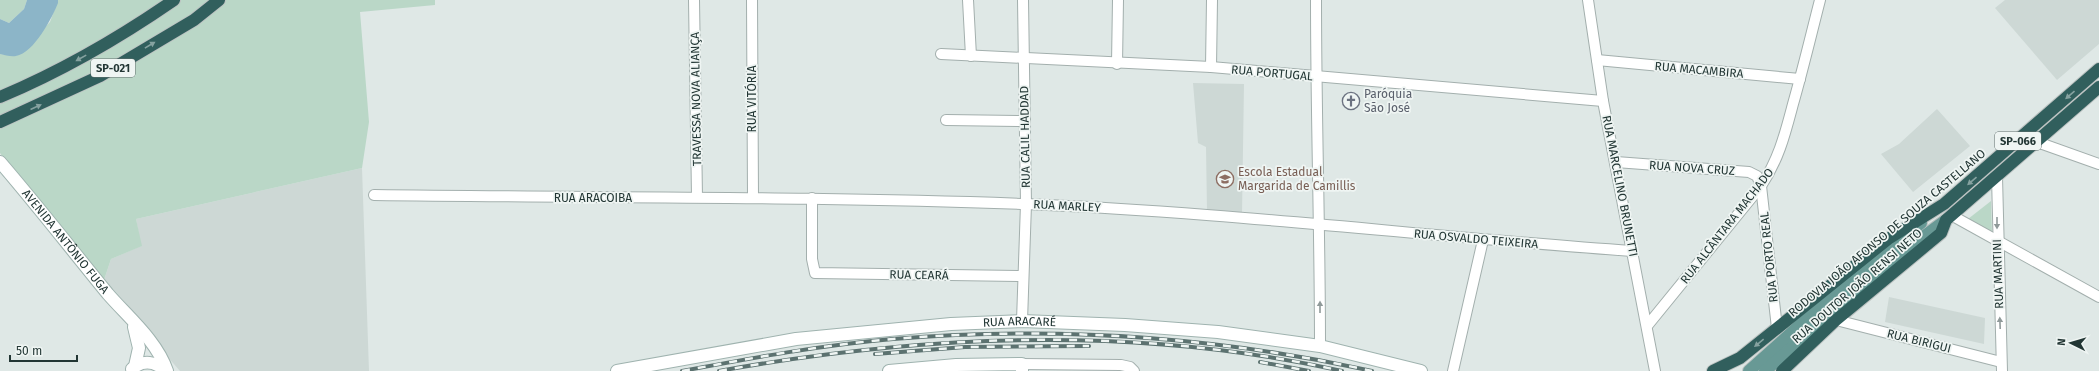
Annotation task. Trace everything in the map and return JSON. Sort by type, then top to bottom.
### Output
[{"type":"highway","name":"SP-021","points":[[0,97],[61,69],[102,47],[174,0]]},
{"type":"highway","name":"SP-021","points":[[0,122],[100,76],[194,20],[219,0]]},
{"type":"highway","name":"RODOVIA JOÃO AFONSO DE SOUZA CASTELLANO","points":[[1935,211],[2099,70]]},
{"type":"highway","name":"RODOVIA JOÃO AFONSO DE SOUZA CASTELLANO","points":[[1948,218],[2099,87]]},
{"type":"highway","name":"RUA DOUTOR JOÃO RENSI NETO","points":[[1713,371],[1740,358],[1888,239],[1935,211]]},
{"type":"highway","name":"RUA DOUTOR JOÃO RENSI NETO","points":[[1782,371],[1836,320],[1941,232],[1948,218]]},
{"type":"main road","name":"AVENIDA ANTÔNIO FUGA","points":[[0,162],[159,354],[166,371]]},
{"type":"main road","name":"RODOVIA JOÃO AFONSO DE SOUZA CASTELLANO","points":[[1765,371],[1903,245],[1935,211]]},
{"type":"main road","name":"RODOVIA JOÃO AFONSO DE SOUZA CASTELLANO","points":[[1749,371],[1801,324],[1903,245],[1948,218]]},
{"type":"main road","name":"AVENIDA ANTÔNIO FUGA","points":[[131,320],[138,339],[139,348],[132,369]]},
{"type":"main road","name":"RUA ARACARÉ","points":[[617,371],[796,339],[943,325],[1022,321],[1178,328],[1320,346],[1421,371]]},
{"type":"main road","points":[[132,369],[143,363],[152,363],[160,366],[166,371]]},
{"type":"main road","points":[[889,371],[956,365],[1022,367]]},
{"type":"street","name":"TRAVESSA NOVA ALIANÇA","points":[[694,0],[697,197]]},
{"type":"street","name":"RUA VITÓRIA","points":[[752,0],[753,197]]},
{"type":"street","points":[[968,0],[971,56]]},
{"type":"street","name":"RUA CALIL HADDAD","points":[[1022,321],[1026,204],[1023,0]]},
{"type":"street","points":[[1117,64],[1118,0]]},
{"type":"street","points":[[1211,67],[1212,0]]},
{"type":"street","points":[[1316,0],[1316,77],[1320,225],[1320,346]]},
{"type":"street","name":"RUA MARCELINO BRUNETTI","points":[[1588,0],[1603,101],[1616,162],[1655,371]]},
{"type":"street","name":"RUA ALCÂNTARA MACHADO","points":[[1647,326],[1761,186],[1774,167],[1800,80],[1820,0]]},
{"type":"street","name":"RUA PORTUGAL","points":[[941,54],[1117,64],[1211,67],[1603,101]]},
{"type":"street","name":"RUA MACAMBIRA","points":[[1597,60],[1800,80]]},
{"type":"street","points":[[946,120],[1025,121]]},
{"type":"street","points":[[2037,142],[2099,164]]},
{"type":"street","name":"RUA NOVA CRUZ","points":[[1616,162],[1749,172],[1757,176],[1761,186]]},
{"type":"street","name":"RUA MARTINI","points":[[1997,177],[1997,242],[2002,366]]},
{"type":"street","name":"RUA PORTO REAL","points":[[1761,186],[1777,328]]},
{"type":"street","name":"RUA ARACOIBA","points":[[374,195],[589,198],[812,198]]},
{"type":"street","name":"RUA MARLEY","points":[[812,198],[1026,204],[1172,212],[1320,225]]},
{"type":"street","name":"RUA CEARÁ","points":[[812,198],[812,259],[815,273],[1023,276]]},
{"type":"street","points":[[1948,218],[1997,242],[2099,297]]},
{"type":"street","name":"RUA OSVALDO TEIXEIRA","points":[[1320,225],[1483,240],[1632,251]]},
{"type":"street","points":[[1453,371],[1483,240]]},
{"type":"street","name":"RUA BIRIGUI","points":[[1836,320],[2002,366]]},
{"type":"street","points":[[1022,367],[1132,369]]},
{"type":"shaded area","points":[[2005,0],[2099,0],[2099,44],[2057,80],[1995,8]]},
{"type":"shaded area","name":"Escola Estadual Margarida de Camillis","points":[[1193,83],[1244,84],[1242,214],[1207,211],[1206,147],[1198,143]]},
{"type":"shaded area","points":[[1937,109],[1970,146],[1913,192],[1881,154],[1899,144]]},
{"type":"shaded area","points":[[362,168],[369,371],[180,371],[103,283],[111,259],[141,246],[136,219]]},
{"type":"shaded area","points":[[1889,297],[1985,318],[1984,344],[1885,322]]},
{"type":"green space","points":[[0,0],[27,0],[24,9],[9,23],[0,19]]},
{"type":"green space","points":[[58,0],[435,0],[435,5],[360,12],[369,122],[362,168],[136,219],[142,246],[111,259],[103,283],[13,172],[0,153],[0,54],[16,56],[50,22]]},
{"type":"green space","points":[[1991,201],[1992,234],[1968,219]]},
{"type":"water","points":[[27,0],[58,0],[58,3],[42,34],[29,49],[16,56],[0,54],[0,19],[9,23],[24,9]]},
{"type":"railway","points":[[682,371],[787,352],[866,342],[953,335],[1014,334],[1074,334],[1193,342],[1253,349],[1372,371]]},
{"type":"railway","points":[[719,371],[796,358],[874,349],[952,343],[1030,340],[1109,341],[1187,346],[1265,356],[1342,371]]},
{"type":"railway","points":[[875,354],[965,347],[1089,346]]},
{"type":"railway","points":[[1260,362],[1309,371]]},
{"type":"place","name":"Paróquia São José","points":[[1351,101]]},
{"type":"place","name":"Escola Estadual Margarida de Camillis","points":[[1225,179]]}]
